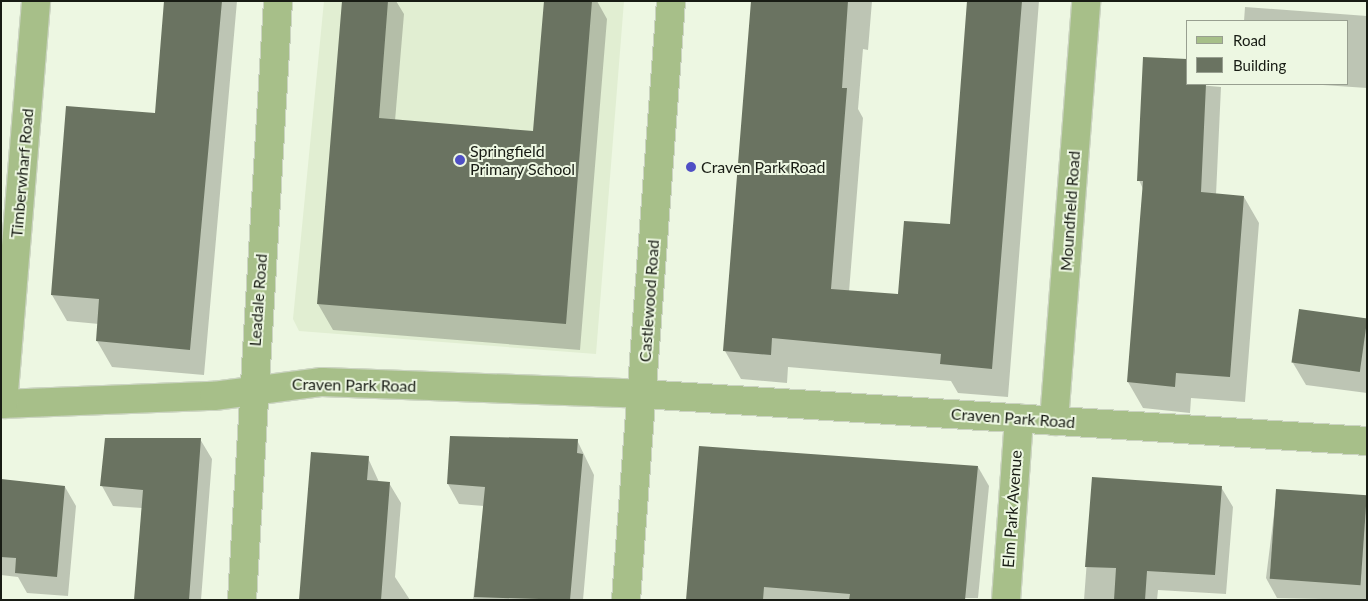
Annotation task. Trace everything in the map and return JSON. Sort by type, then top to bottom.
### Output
[{"type":"street","name":"Timberwharf Road","points":[[2,404],[36,1]]},
{"type":"street","name":"Leadale Road","points":[[242,600],[256,388],[254,354],[278,1]]},
{"type":"street","name":"Castlewood Road","points":[[626,600],[671,1]]},
{"type":"street","name":"Moundfield Road","points":[[1054,421],[1086,1]]},
{"type":"street","name":"Craven Park Road","points":[[2,404],[214,396],[256,388],[322,382],[642,394],[1367,441]]},
{"type":"street","name":"Elm Park Avenue","points":[[1006,600],[1019,418]]},
{"type":"shaded area","name":"Springfield Primary School","points":[[324,1],[624,1],[596,354],[299,331],[293,319]]},
{"type":"building","points":[[164,1],[222,1],[190,350],[96,341],[99,299],[51,295],[66,106],[155,113]]},
{"type":"building","points":[[342,1],[388,1],[379,118],[533,131],[544,1],[592,1],[566,324],[317,304]]},
{"type":"building","points":[[751,1],[848,1],[842,88],[847,88],[831,289],[898,294],[904,221],[950,224],[967,1],[1022,1],[992,369],[940,364],[941,354],[772,338],[771,355],[723,351]]},
{"type":"building","points":[[1143,57],[1186,59],[1186,85],[1206,85],[1201,192],[1244,196],[1230,377],[1176,373],[1175,387],[1127,382],[1143,181],[1137,181]]},
{"type":"building","points":[[1299,309],[1367,319],[1360,372],[1291,362]]},
{"type":"building","points":[[450,436],[578,439],[577,453],[583,454],[570,600],[474,597],[485,487],[447,484]]},
{"type":"building","points":[[105,438],[201,438],[189,600],[134,600],[143,490],[100,486]]},
{"type":"building","points":[[699,446],[978,466],[965,600],[849,600],[850,594],[764,587],[763,600],[686,600]]},
{"type":"building","points":[[311,452],[369,456],[367,480],[390,482],[381,600],[299,600]]},
{"type":"building","points":[[1092,477],[1222,486],[1215,575],[1147,571],[1145,600],[1114,600],[1116,568],[1085,567]]},
{"type":"building","points":[[1,479],[65,486],[57,577],[15,573],[16,558],[1,557]]},
{"type":"building","points":[[1276,489],[1367,495],[1361,585],[1270,579]]},
{"type":"place","name":"Springfield Primary School","points":[[460,160]]},
{"type":"place","name":"Craven Park Road","points":[[691,167]]}]
